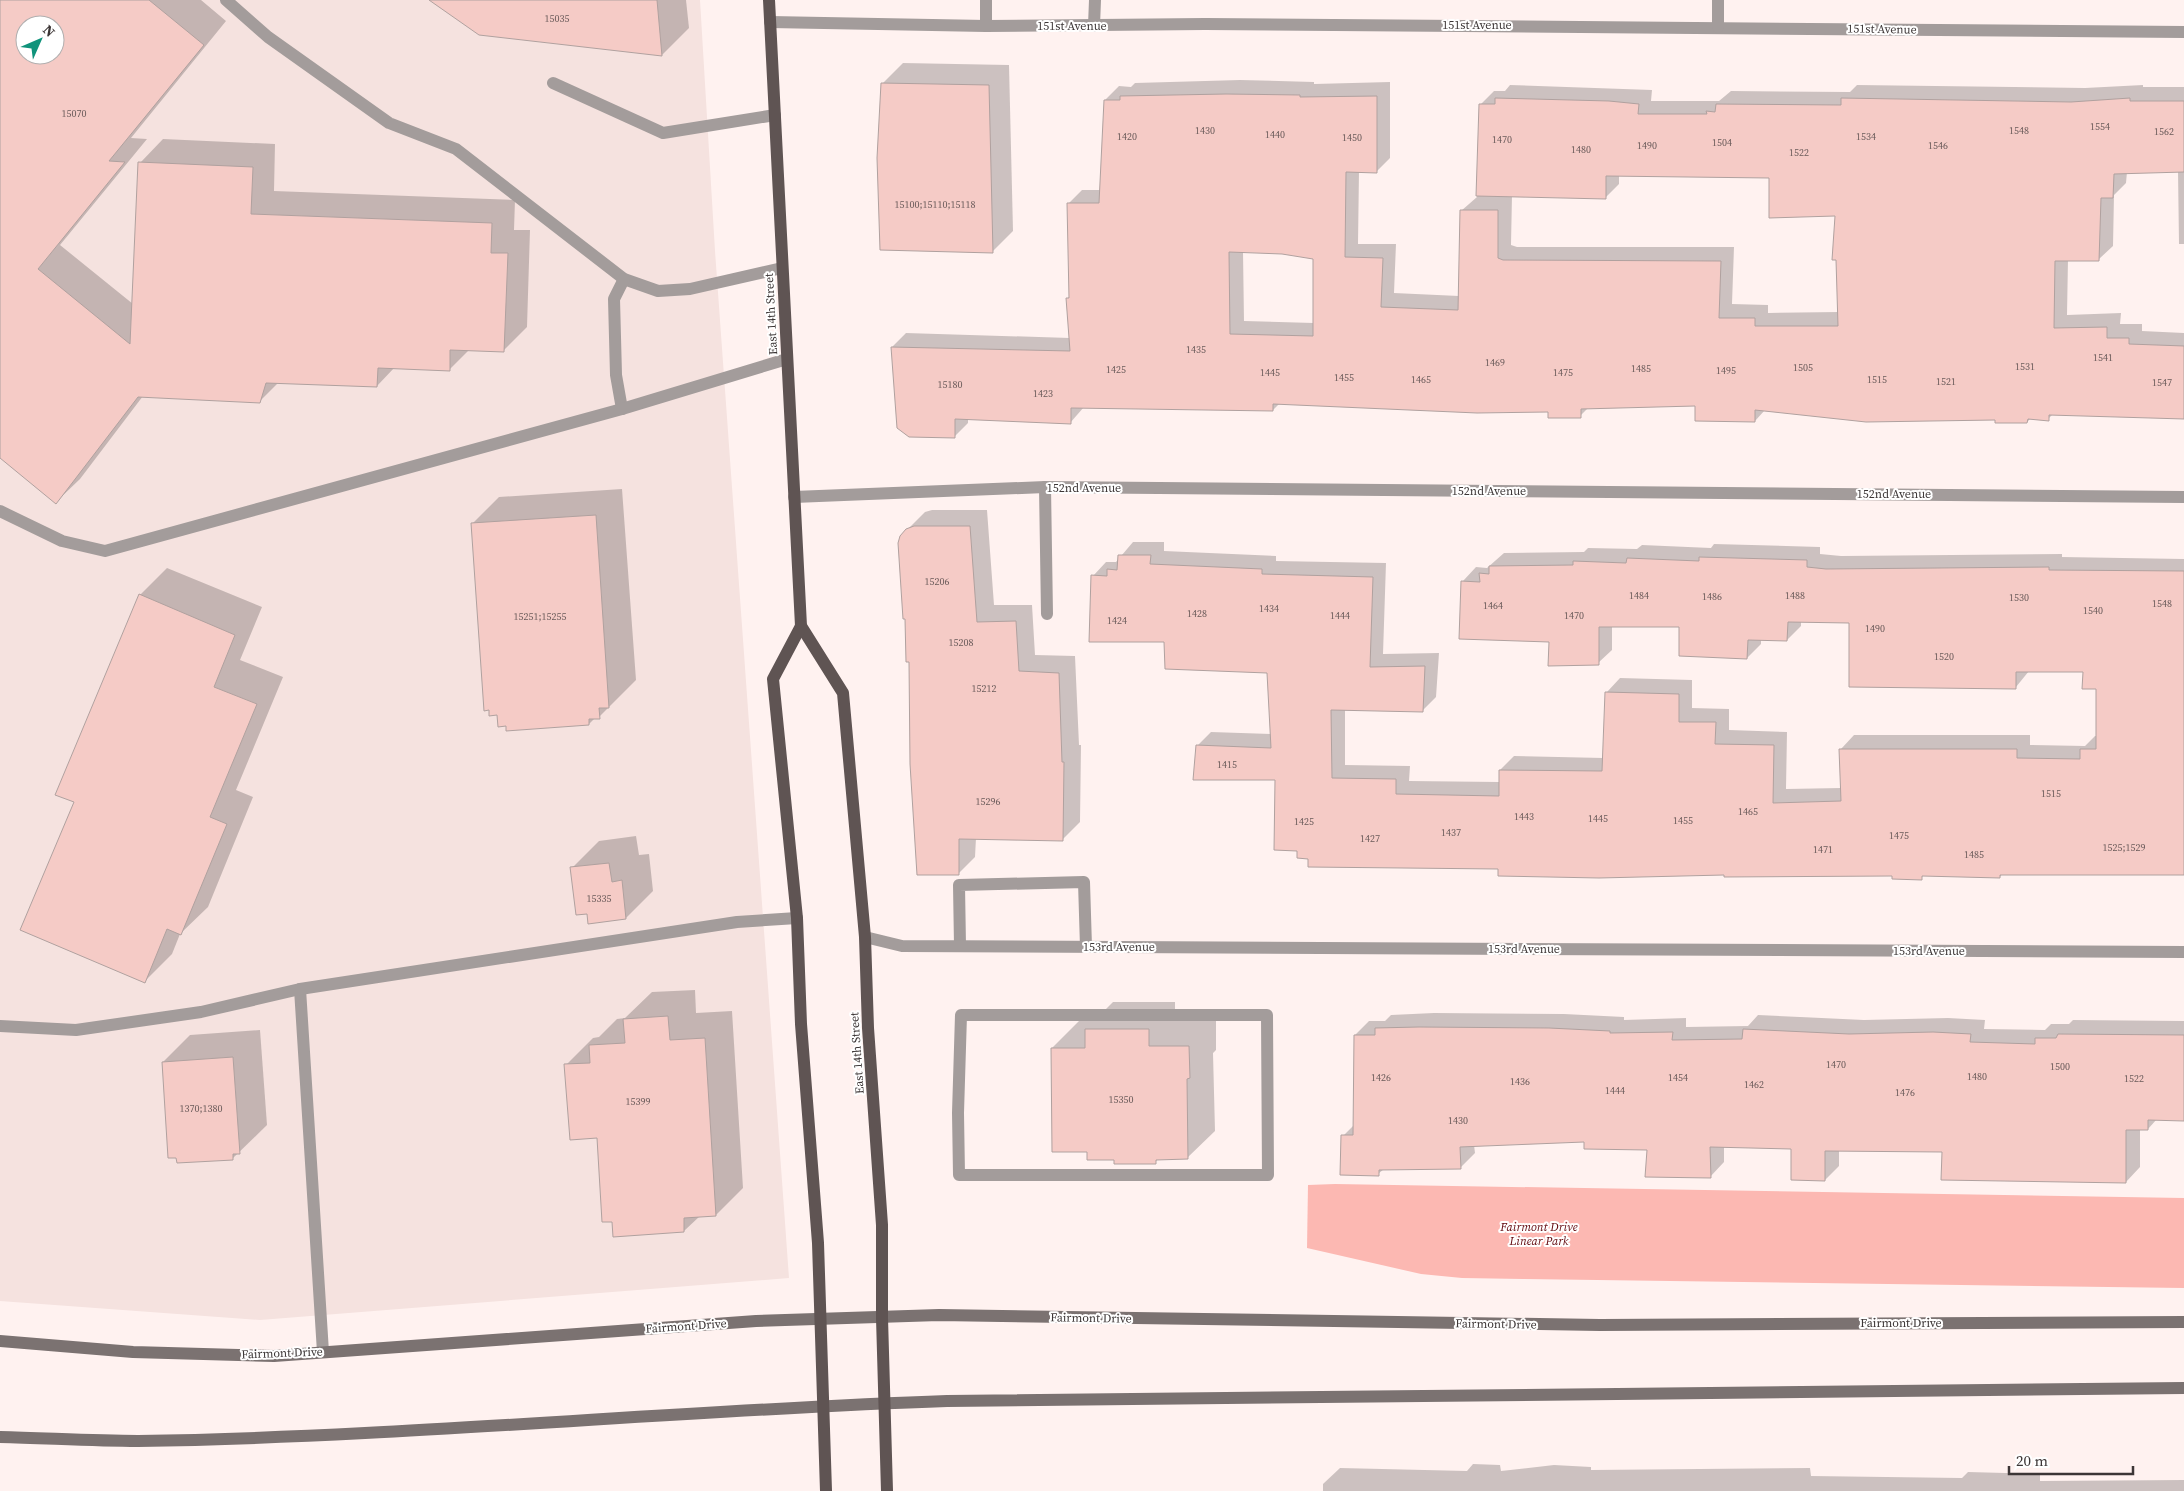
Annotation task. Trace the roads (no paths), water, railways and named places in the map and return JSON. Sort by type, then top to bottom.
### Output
[{"type":"main road","name":"East 14th Street","points":[[769,0],[801,626],[843,693],[865,938],[868,1028],[882,1225],[882,1318],[887,1491]]},
{"type":"main road","points":[[801,626],[774,679],[797,918],[801,1024],[822,1319],[826,1491]]},
{"type":"main road","name":"Fairmont Drive","points":[[0,1341],[133,1352],[274,1356],[746,1322],[939,1315],[1600,1325],[2184,1322]]},
{"type":"main road","points":[[0,1437],[136,1441],[292,1437],[885,1403],[2184,1388]]},
{"type":"street","points":[[226,0],[268,37],[389,124],[456,149],[624,278],[658,291],[666,291],[706,287],[782,268]]},
{"type":"street","points":[[986,0],[986,26]]},
{"type":"street","points":[[1094,26],[1095,0]]},
{"type":"street","points":[[1718,0],[1718,27]]},
{"type":"street","name":"151st Avenue","points":[[770,22],[986,26],[1205,24],[2184,32]]},
{"type":"street","points":[[553,83],[663,133],[775,115]]},
{"type":"street","points":[[622,409],[616,375],[614,299],[624,278]]},
{"type":"street","points":[[0,511],[62,541],[105,551],[622,409],[787,359]]},
{"type":"street","points":[[1045,487],[1048,614]]},
{"type":"street","name":"152nd Avenue","points":[[794,497],[1045,487],[2184,497]]},
{"type":"street","points":[[960,946],[959,885],[1084,882],[1086,947]]},
{"type":"street","points":[[0,1026],[76,1030],[201,1012],[300,989],[737,922],[797,918]]},
{"type":"street","name":"153rd Avenue","points":[[865,938],[902,946],[2184,952]]},
{"type":"street","points":[[300,989],[323,1352]]},
{"type":"street","points":[[960,1015],[1267,1015],[1268,1175],[959,1175],[958,1113],[960,1015]]},
{"type":"park label","name":"Fairmont Drive Linear Park","points":[[1539,1234]]}]
